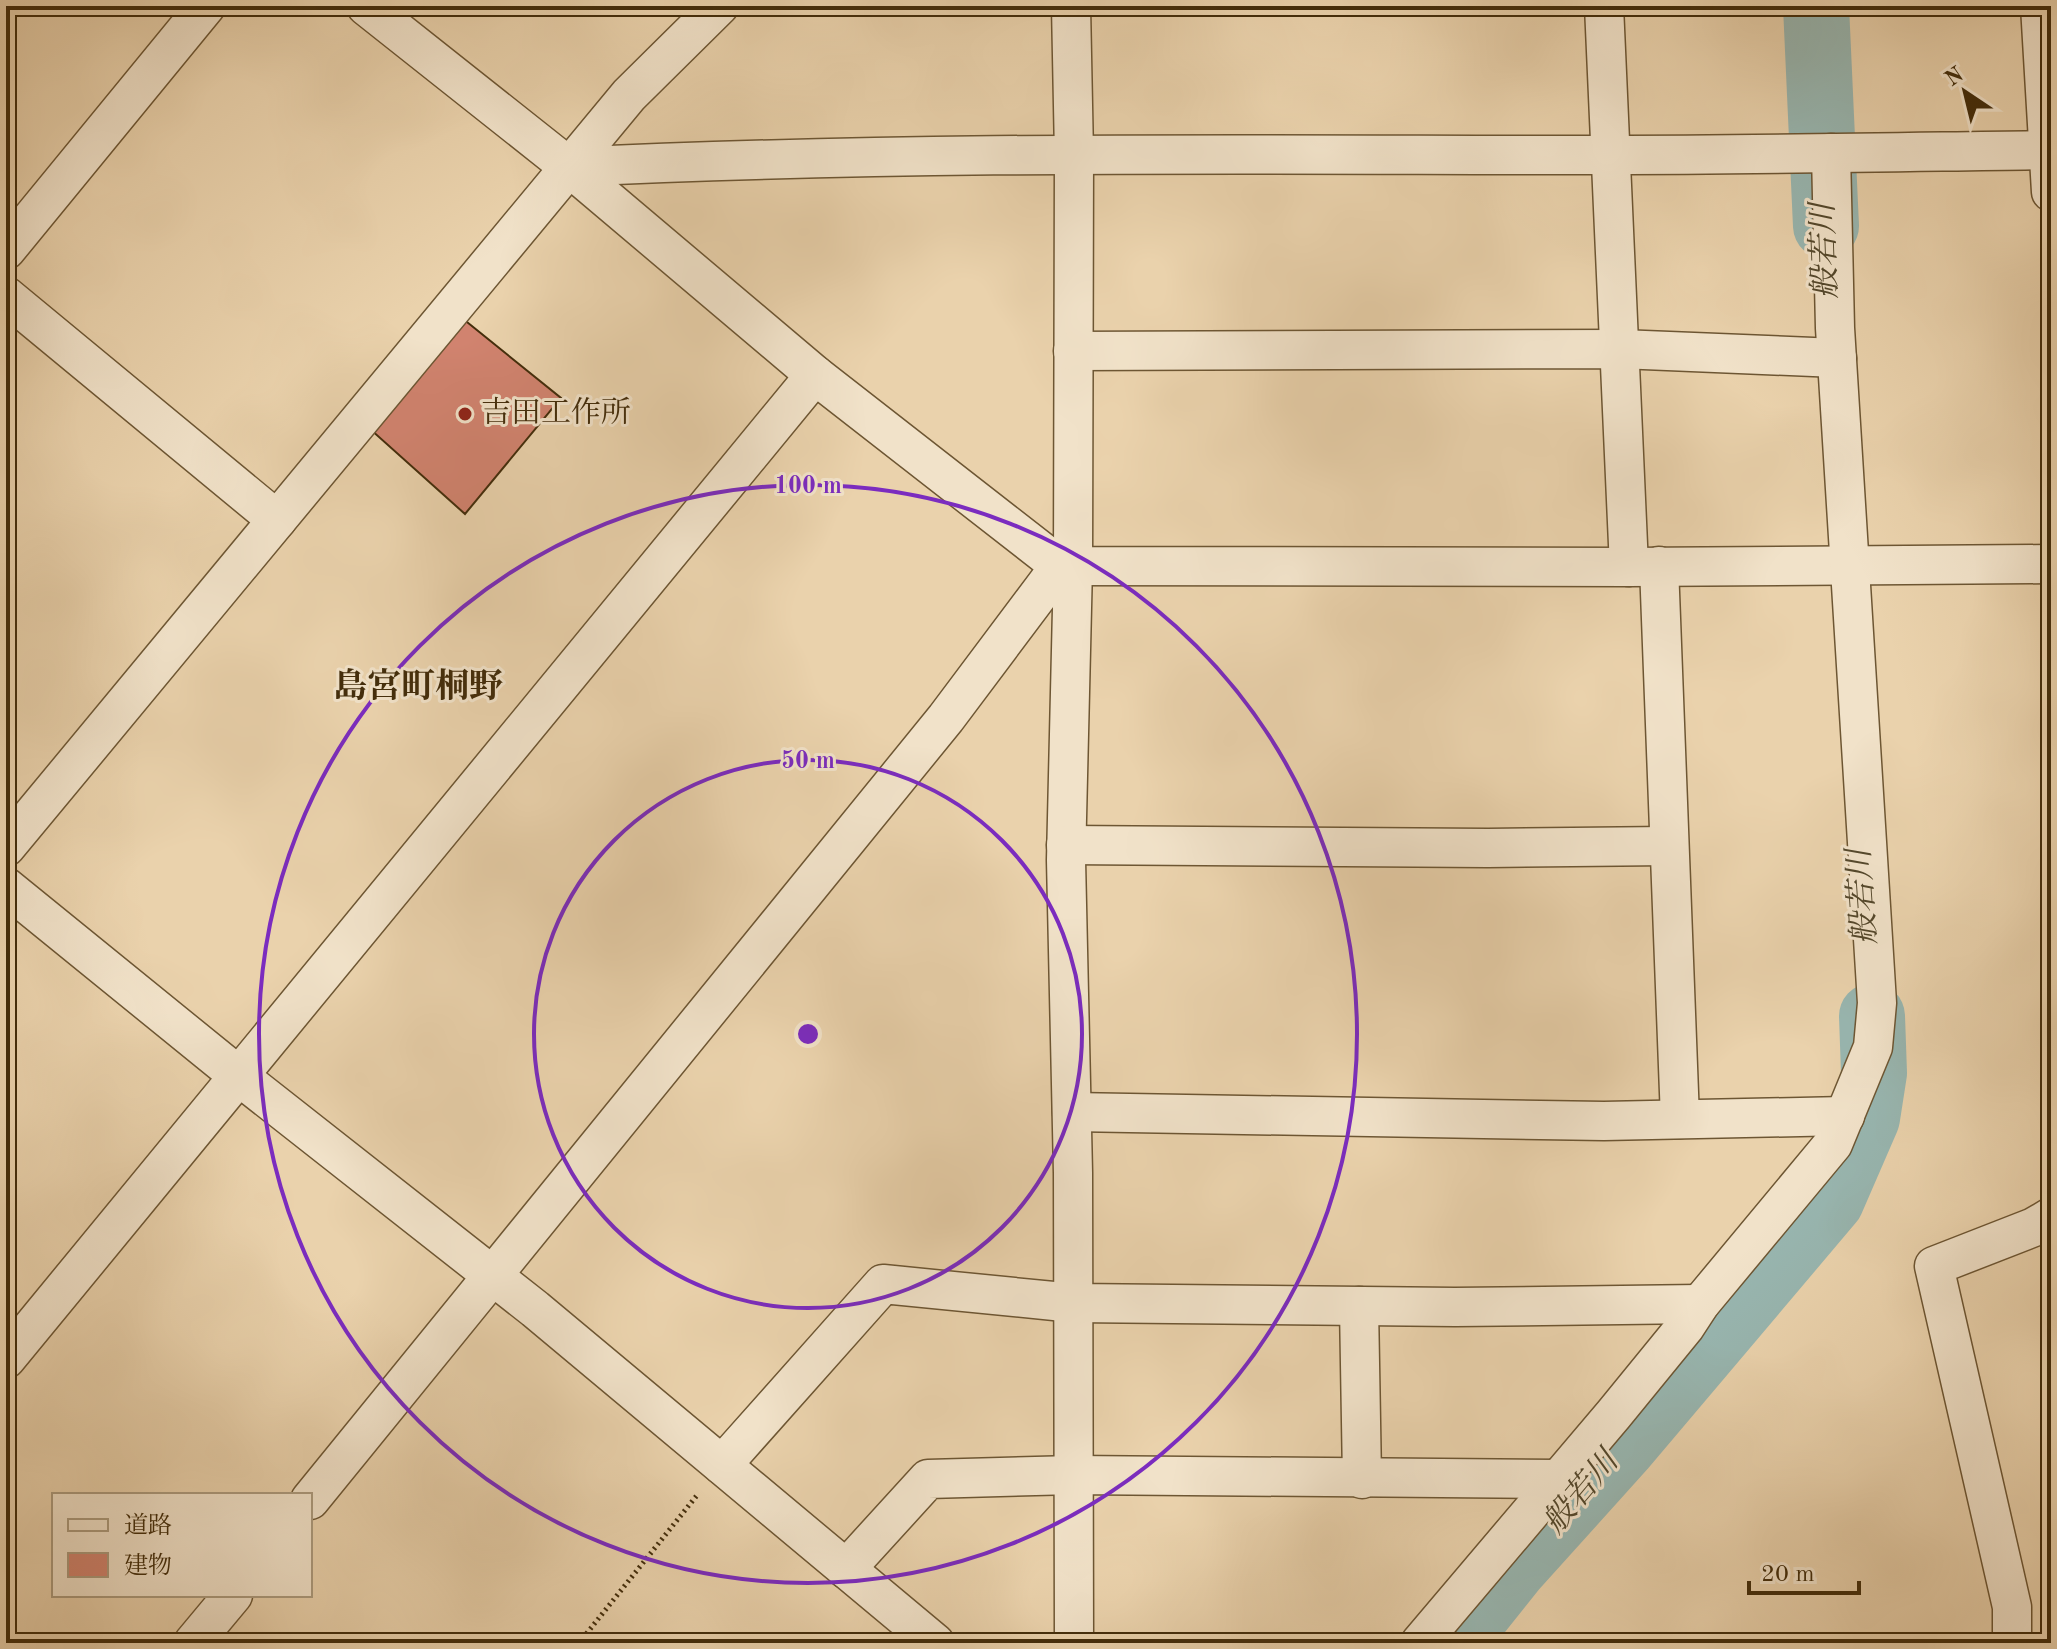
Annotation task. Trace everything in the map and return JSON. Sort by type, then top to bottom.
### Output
[{"type":"street","points":[[6,250],[206,6]]},
{"type":"street","points":[[366,6],[569,167],[815,375],[1066,566],[2051,564]]},
{"type":"street","points":[[6,847],[629,95],[719,6]]},
{"type":"street","points":[[1071,6],[1073,351],[1066,566],[1066,845],[1074,1303],[1074,1643]]},
{"type":"street","points":[[1604,6],[1620,349],[1644,567],[1668,846],[1680,1119]]},
{"type":"street","points":[[2040,6],[2051,192]]},
{"type":"street","points":[[569,167],[714,160],[1074,155],[1612,155],[2050,150]]},
{"type":"street","points":[[1420,1643],[1685,1327],[1700,1304],[1833,1144],[1873,1047],[1877,1003],[1837,358],[1831,153]]},
{"type":"street","points":[[6,296],[277,520]]},
{"type":"street","points":[[1073,351],[1620,349],[1837,358]]},
{"type":"street","points":[[6,1359],[815,375]]},
{"type":"street","points":[[312,1498],[1066,566]]},
{"type":"street","points":[[1066,845],[1668,846]]},
{"type":"street","points":[[6,887],[240,1077],[493,1275],[935,1643]]},
{"type":"street","points":[[1072,1112],[1604,1121],[1845,1116]]},
{"type":"street","points":[[2012,1643],[2012,1607],[1934,1266],[2034,1227],[2051,1217]]},
{"type":"street","points":[[722,1465],[883,1284],[1074,1303],[1359,1306],[1700,1304]]},
{"type":"street","points":[[1359,1306],[1362,1479]]},
{"type":"street","points":[[846,1569],[928,1479],[1074,1475],[1558,1479]]},
{"type":"street","points":[[193,1643],[231,1597]]},
{"type":"path","points":[[579,1643],[722,1465]]},
{"type":"building","name":"吉田工作所","points":[[462,318],[561,398],[465,514],[370,429]]},
{"type":"waterway","name":"般若川","points":[[1816,6],[1826,226]]},
{"type":"waterway","name":"般若川","points":[[1454,1643],[1514,1568],[1623,1447],[1831,1201],[1867,1118],[1874,1073],[1872,1016]]},
{"type":"place","name":"吉田工作所","points":[[465,414]]},
{"type":"district","name":"島宮町桐野","points":[[418,688]]}]
